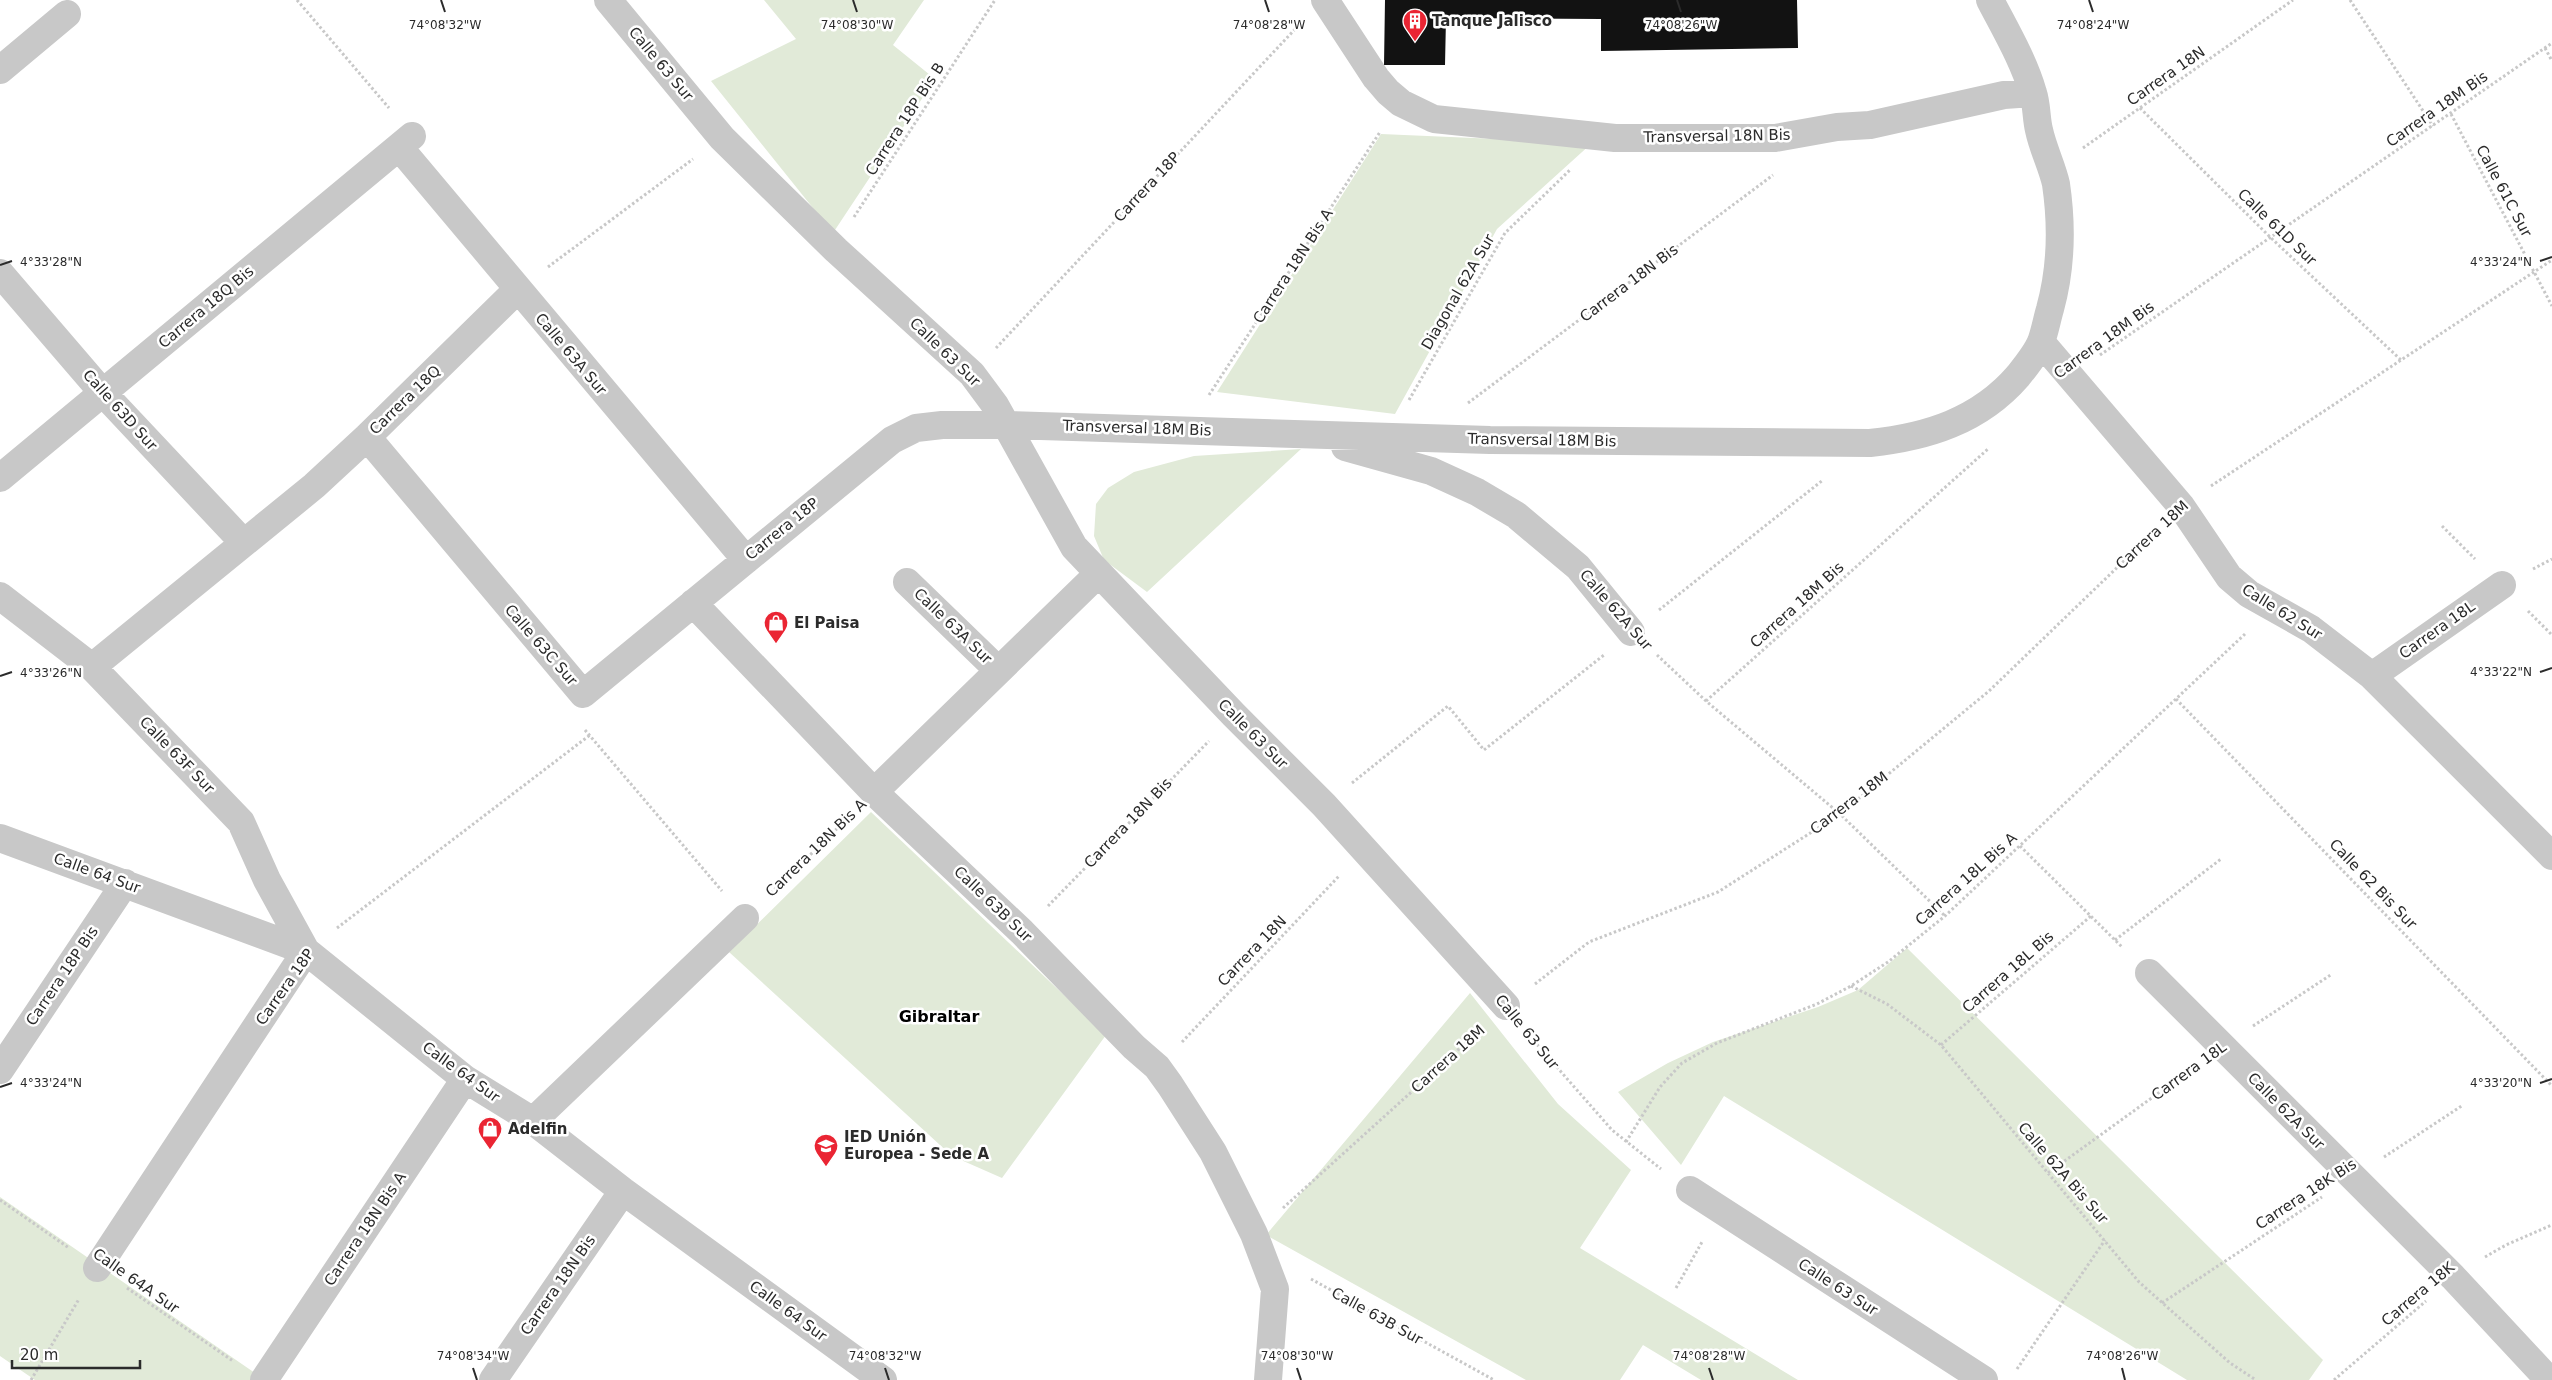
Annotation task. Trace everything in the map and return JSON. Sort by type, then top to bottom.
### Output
[{"type":"street","name":"Calle 63 Sur","points":[[608,0],[722,138],[836,250],[972,374],[995,405],[1060,525],[1074,547],[1234,715],[1324,806],[1506,1006]]},
{"type":"street","points":[[1325,0],[1376,78],[1401,104]]},
{"type":"street","name":"Transversal 18M Bis","points":[[1006,425],[1184,429],[1389,438],[1860,442],[1902,439],[1932,433],[1959,422],[1985,407],[2008,387],[2021,372],[2041,342],[2056,284],[2059,255],[2059,216],[2052,169],[2038,129],[2033,93],[1990,0]]},
{"type":"street","points":[[0,70],[67,14]]},
{"type":"street","name":"Transversal 18N Bis","points":[[1401,104],[1434,120],[1615,138],[1775,138],[1837,127],[1870,125],[2004,95],[2033,93]]},
{"type":"street","name":"Calle 63A Sur","points":[[406,141],[517,290],[746,560]]},
{"type":"street","name":"Carrera 18Q Bis","points":[[0,478],[406,141]]},
{"type":"street","name":"Calle 63D Sur","points":[[0,273],[103,393],[243,542]]},
{"type":"street","name":"Carrera 18Q","points":[[92,667],[314,486],[367,437],[517,290]]},
{"type":"street","name":"Calle 62 Sur","points":[[2041,342],[2181,506],[2228,577],[2249,594],[2311,629],[2372,676],[2552,856]]},
{"type":"street","name":"Carrera 18P","points":[[582,694],[892,440],[916,428],[942,425],[1006,425]]},
{"type":"street","name":"Calle 62A Sur","points":[[1279,434],[1364,452],[1431,471],[1478,492],[1516,515],[1578,567],[1632,632]]},
{"type":"street","name":"Calle 63C Sur","points":[[367,437],[582,694]]},
{"type":"street","name":"Carrera 18N Bis A","points":[[874,792],[1098,574]]},
{"type":"street","name":"Calle 63A Sur","points":[[907,582],[998,670]]},
{"type":"street","name":"Carrera 18L","points":[[2372,676],[2502,586]]},
{"type":"street","name":"Calle 63F Sur","points":[[0,596],[92,667],[241,822],[267,880],[306,951]]},
{"type":"street","name":"Calle 63B Sur","points":[[693,602],[874,792],[1022,932],[1134,1047],[1157,1068],[1201,1131],[1257,1243]]},
{"type":"street","name":"Calle 64 Sur","points":[[0,838],[306,951],[465,1079],[533,1121],[623,1191],[883,1380]]},
{"type":"street","name":"Carrera 18P Bis","points":[[0,1070],[125,883]]},
{"type":"street","points":[[533,1121],[745,918]]},
{"type":"street","name":"Carrera 18P","points":[[97,1268],[306,951]]},
{"type":"street","name":"Calle 62A Sur","points":[[2149,973],[2453,1277],[2549,1380]]},
{"type":"street","name":"Carrera 18N Bis A","points":[[264,1380],[465,1079]]},
{"type":"street","name":"Calle 63 Sur","points":[[1690,1190],[1719,1211],[1984,1380]]},
{"type":"street","name":"Carrera 18N Bis","points":[[498,1378],[623,1191]]},
{"type":"street","points":[[1257,1243],[1275,1289],[1268,1380]]},
{"type":"path","points":[[297,0],[406,141]]},
{"type":"path","name":"Carrera 18P Bis B","points":[[836,250],[842,236],[994,0]]},
{"type":"path","name":"Carrera 18N","points":[[2052,169],[2293,0]]},
{"type":"path","points":[[2350,0],[2433,126]]},
{"type":"path","name":"Carrera 18P","points":[[972,374],[1302,22]]},
{"type":"path","name":"Carrera 18M Bis","points":[[2070,375],[2552,43]]},
{"type":"path","points":[[2545,48],[2552,61]]},
{"type":"path","name":"Carrera 18N Bis A","points":[[1184,429],[1214,388],[1373,142],[1401,104]]},
{"type":"path","name":"Calle 61D Sur","points":[[2140,108],[2270,237],[2400,360]]},
{"type":"path","name":"Calle 61C Sur","points":[[2451,113],[2552,306]]},
{"type":"path","points":[[517,290],[722,138]]},
{"type":"path","name":"Diagonal 62A Sur","points":[[1389,438],[1399,416],[1505,233],[1597,145],[1615,138]]},
{"type":"path","name":"Carrera 18N Bis","points":[[1421,438],[1781,169]]},
{"type":"path","name":"Carrera 18M","points":[[1257,1243],[1506,1006],[1589,942],[1718,892],[1840,814],[1989,691],[2181,506],[2552,260]]},
{"type":"path","name":"Carrera 18M Bis","points":[[1706,701],[1988,448]]},
{"type":"path","name":"Carrera 18L Bis A","points":[[1626,1142],[1660,1087],[1682,1063],[1717,1043],[1817,1004],[1851,986],[1888,962],[1946,916],[2273,608]]},
{"type":"path","name":"Calle 62A Sur","points":[[1632,632],[1706,701],[1840,814],[1946,916]]},
{"type":"path","name":"Calle 63C Sur","points":[[582,694],[566,707],[745,918]]},
{"type":"path","name":"Calle 62 Bis Sur","points":[[2176,699],[2552,1086]]},
{"type":"path","name":"Carrera 18N Bis","points":[[1022,932],[1234,715]]},
{"type":"path","name":"Carrera 18P","points":[[306,951],[590,735]]},
{"type":"path","name":"Carrera 18N Bis A","points":[[745,918],[874,792]]},
{"type":"path","points":[[2020,846],[2149,973]]},
{"type":"path","name":"Carrera 18N","points":[[1157,1068],[1364,850]]},
{"type":"path","points":[[2115,940],[2220,859]]},
{"type":"path","name":"Carrera 18L Bis","points":[[1941,1045],[2091,916]]},
{"type":"path","name":"Carrera 18L","points":[[2048,1173],[2222,1047],[2332,974]]},
{"type":"path","name":"Calle 62A Bis Sur","points":[[1851,986],[1887,1004],[1941,1045],[2139,1282],[2230,1363],[2256,1380]]},
{"type":"path","name":"Calle 63 Sur","points":[[1506,1006],[1577,1093],[1626,1142],[1690,1190]]},
{"type":"path","name":"Carrera 18K Bis","points":[[2162,1303],[2463,1105]]},
{"type":"path","name":"Calle 64A Sur","points":[[0,1200],[236,1363]]},
{"type":"path","points":[[1676,1288],[1719,1211]]},
{"type":"path","name":"Carrera 18K","points":[[2334,1380],[2453,1277],[2506,1245],[2552,1225]]},
{"type":"path","points":[[2016,1372],[2105,1240]]},
{"type":"path","name":"Calle 63B Sur","points":[[1257,1243],[1494,1380]]},
{"type":"path","points":[[31,1380],[97,1268]]},
{"type":"green space","points":[[764,0],[924,0],[893,45],[935,79],[833,233],[711,81],[796,39]]},
{"type":"green space","points":[[1381,134],[1592,143],[1497,229],[1395,414],[1217,392]]},
{"type":"green space","points":[[1301,449],[1147,592],[1104,560],[1094,536],[1096,504],[1108,488],[1134,472],[1194,456]]},
{"type":"green space","points":[[871,812],[1106,1035],[1002,1178],[952,1156],[729,952]]},
{"type":"green space","points":[[1907,948],[2323,1360],[2309,1380],[2187,1380],[1724,1096],[1681,1165],[1618,1092],[1668,1063],[1713,1042],[1818,1007],[1858,990]]},
{"type":"green space","points":[[1470,993],[1558,1104],[1631,1170],[1580,1248],[1798,1380],[1701,1380],[1643,1345],[1620,1380],[1526,1380],[1266,1235]]},
{"type":"green space","points":[[0,1197],[265,1380],[35,1380],[0,1356]]},
{"type":"building","points":[[1385,0],[1797,0],[1798,48],[1601,51],[1601,19],[1446,18],[1445,65],[1384,65]]},
{"type":"place","name":"Tanque Jalisco","points":[[1415,42]]},
{"type":"place","name":"El Paisa","points":[[776,644]]},
{"type":"place","name":"Adelfin","points":[[490,1150]]},
{"type":"place","name":"IED Unión Europea - Sede A","points":[[826,1167]]},
{"type":"district","name":"Gibraltar","points":[[939,1016]]}]
